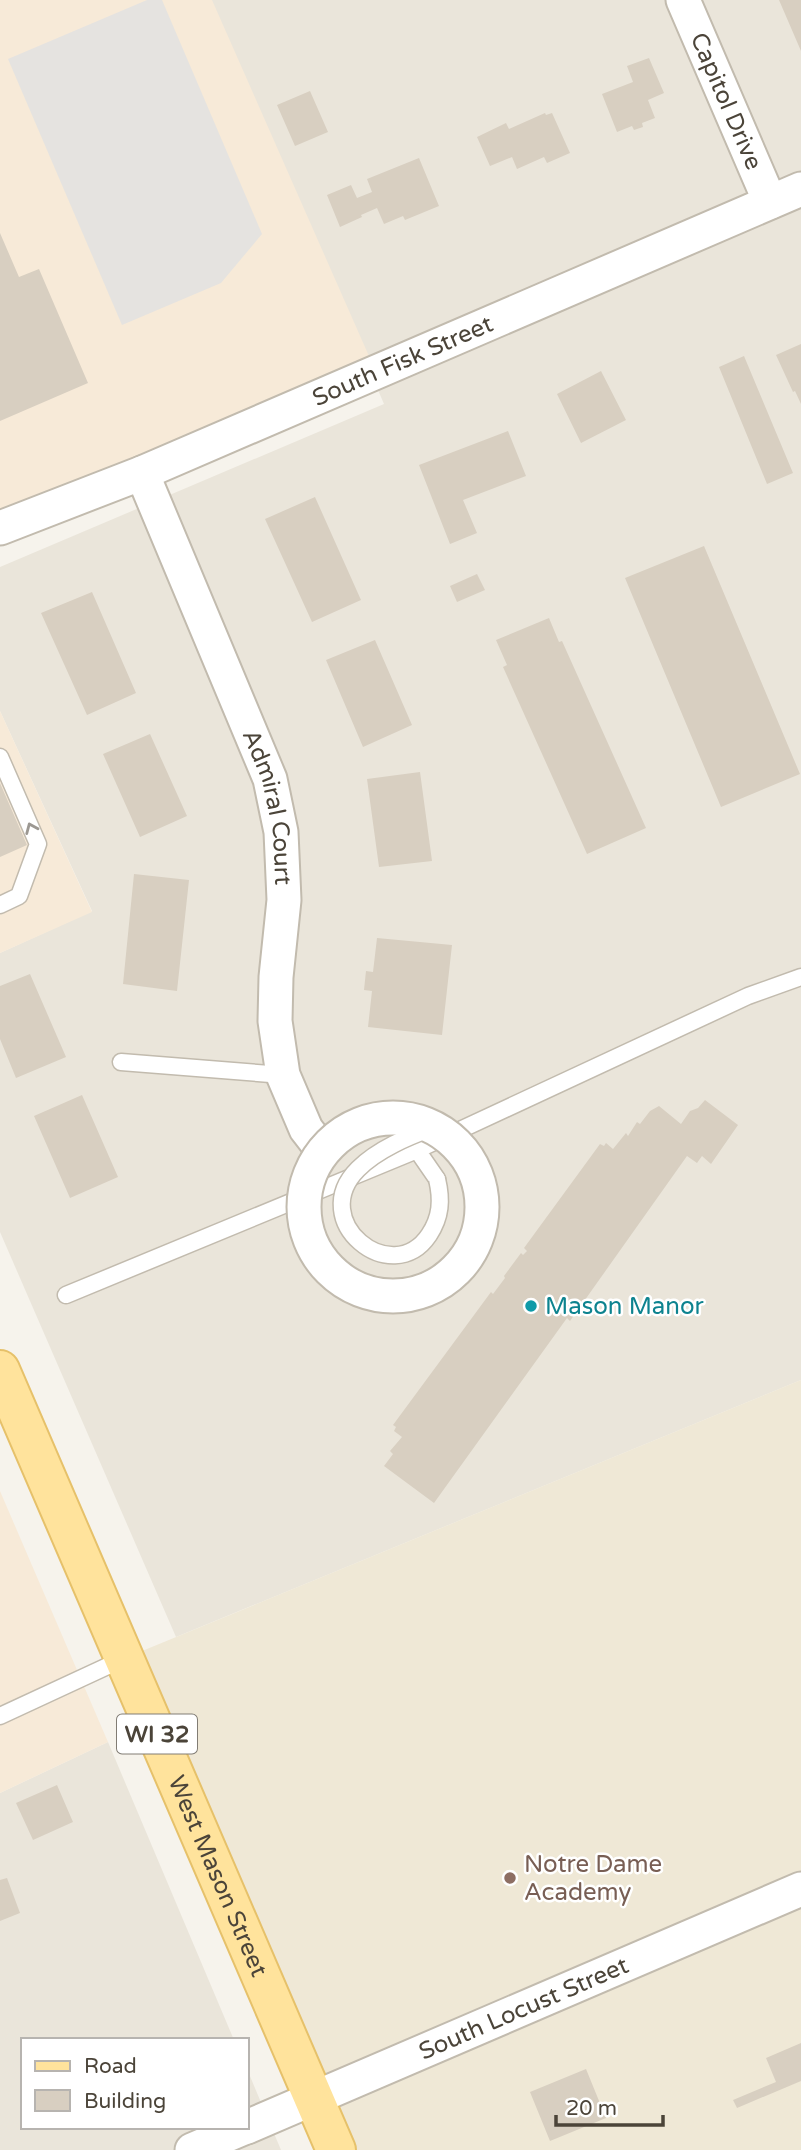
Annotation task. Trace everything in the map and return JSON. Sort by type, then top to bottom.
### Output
[{"type":"main road","name":"West Mason Street","points":[[0,1370],[336,2150]]},
{"type":"street","name":"Capitol Drive","points":[[683,0],[770,202]]},
{"type":"street","name":"South Fisk Street","points":[[0,528],[142,473],[801,189]]},
{"type":"street","name":"Admiral Court","points":[[142,473],[270,779],[281,832],[284,900],[276,977],[275,1021],[283,1075],[314,1140]]},
{"type":"street","points":[[404,1118],[426,1138],[458,1146],[475,1171],[482,1201],[479,1232],[466,1259],[446,1279],[421,1292],[393,1296],[365,1291],[340,1278],[320,1258],[307,1232],[304,1204],[314,1140],[373,1119],[404,1118]]},
{"type":"street","name":"South Locust Street","points":[[248,2126],[801,1889]]},
{"type":"street","name":"South Locust Street","points":[[206,2147],[242,2129]]},
{"type":"lane","points":[[0,757],[37,844],[19,896],[0,905]]},
{"type":"lane","points":[[66,1295],[748,996],[801,977]]},
{"type":"lane","points":[[121,1062],[283,1075]]},
{"type":"lane","points":[[411,1136],[426,1138],[442,1197],[439,1216],[426,1240],[412,1251],[398,1255],[372,1251],[349,1231],[342,1217],[341,1202],[346,1188],[357,1170],[375,1156],[411,1136]]},
{"type":"lane","points":[[0,1716],[125,1658]]},
{"type":"shaded area","points":[[0,0],[212,0],[376,372],[0,528]]},
{"type":"shaded area","points":[[147,0],[162,0],[262,234],[221,283],[122,325],[8,59]]},
{"type":"shaded area","points":[[211,0],[801,0],[801,1380],[176,1637],[0,1232],[0,953],[92,911],[0,711],[0,567],[384,404]]},
{"type":"shaded area","points":[[0,711],[92,912],[0,953]]},
{"type":"shaded area","name":"Notre Dame Academy","points":[[801,1380],[801,2150],[336,2150],[125,1658]]},
{"type":"shaded area","points":[[0,1491],[108,1742],[0,1793]]},
{"type":"shaded area","points":[[108,1742],[233,2038],[21,2038],[21,2129],[248,2129],[248,2071],[281,2150],[0,2150],[0,1793]]},
{"type":"building","points":[[779,0],[801,0],[801,51]]},
{"type":"building","points":[[649,58],[664,93],[648,100],[655,118],[642,123],[643,127],[634,130],[632,126],[617,132],[602,94],[633,82],[627,66]]},
{"type":"building","points":[[310,91],[328,132],[295,146],[277,105]]},
{"type":"building","points":[[545,113],[552,113],[570,153],[547,163],[544,157],[517,169],[512,157],[490,166],[477,137],[506,123],[509,129]]},
{"type":"building","points":[[419,158],[439,206],[405,220],[403,216],[384,224],[377,208],[340,227],[327,195],[351,185],[357,198],[372,192],[367,179]]},
{"type":"building","points":[[0,233],[19,277],[39,269],[88,383],[0,421]]},
{"type":"building","points":[[801,344],[801,404],[776,355]]},
{"type":"building","points":[[744,356],[793,473],[767,484],[719,367]]},
{"type":"building","points":[[601,371],[626,420],[581,443],[557,394]]},
{"type":"building","points":[[508,431],[526,476],[463,500],[477,533],[450,544],[419,465]]},
{"type":"building","points":[[315,497],[361,600],[312,622],[265,519]]},
{"type":"building","points":[[704,546],[800,774],[721,807],[625,578]]},
{"type":"building","points":[[477,574],[485,590],[457,602],[450,586]]},
{"type":"building","points":[[92,592],[136,693],[87,715],[41,613]]},
{"type":"building","points":[[549,618],[559,642],[562,641],[646,828],[587,854],[503,667],[507,665],[496,640]]},
{"type":"building","points":[[375,640],[412,725],[363,747],[326,660]]},
{"type":"building","points":[[150,734],[187,816],[140,837],[103,754]]},
{"type":"building","points":[[420,772],[432,861],[379,867],[367,779]]},
{"type":"building","points":[[0,783],[27,845],[0,857]]},
{"type":"building","points":[[134,874],[189,880],[177,991],[123,984]]},
{"type":"building","points":[[377,938],[452,945],[442,1035],[368,1027],[372,991],[364,990],[366,971],[373,972]]},
{"type":"building","points":[[30,974],[66,1057],[16,1078],[0,1039],[0,986]]},
{"type":"building","points":[[82,1095],[118,1177],[70,1198],[34,1116]]},
{"type":"building","name":"Mason Manor","points":[[705,1100],[738,1125],[711,1164],[702,1156],[697,1163],[687,1156],[570,1321],[567,1318],[434,1503],[384,1466],[393,1454],[390,1451],[402,1437],[394,1431],[396,1427],[393,1425],[521,1253],[523,1255],[527,1251],[524,1248],[600,1144],[604,1146],[606,1143],[613,1149],[626,1133],[628,1136],[637,1122],[640,1124],[650,1111],[659,1106],[681,1124],[690,1111],[698,1108]]},
{"type":"building","points":[[57,1785],[73,1822],[33,1840],[16,1803]]},
{"type":"building","points":[[7,1878],[20,1913],[0,1921],[0,1880]]},
{"type":"building","points":[[801,2043],[801,2081],[737,2108],[733,2100],[776,2082],[766,2058]]},
{"type":"building","points":[[586,2069],[606,2118],[550,2141],[530,2092]]},
{"type":"place","name":"Mason Manor","points":[[531,1306]]},
{"type":"place","name":"Notre Dame Academy","points":[[510,1878]]}]
